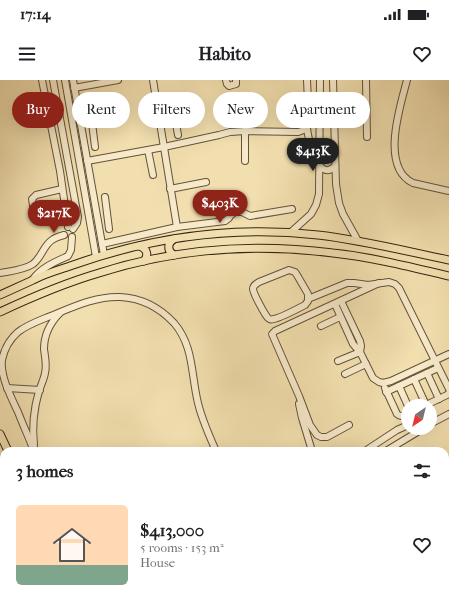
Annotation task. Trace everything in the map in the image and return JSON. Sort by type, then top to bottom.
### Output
[{"type":"main road","points":[[0,295],[33,280],[96,257],[139,246],[193,236],[264,232],[317,235],[358,241],[449,260]]},
{"type":"main road","points":[[174,239],[170,242],[168,247],[174,256]]},
{"type":"main road","points":[[139,246],[144,248],[147,252],[147,257],[144,261]]},
{"type":"main road","points":[[0,312],[35,296],[122,266],[174,256],[231,249],[288,249],[333,253],[449,276]]},
{"type":"main road","points":[[0,434],[6,447]]},
{"type":"street","points":[[33,280],[49,265],[68,256],[71,250],[72,237],[74,234],[70,228],[42,80]]},
{"type":"street","points":[[53,80],[78,217],[77,223],[64,230],[64,235]]},
{"type":"street","points":[[65,80],[96,257]]},
{"type":"street","points":[[73,80],[75,92]]},
{"type":"street","points":[[74,88],[118,80]]},
{"type":"street","points":[[153,80],[155,92]]},
{"type":"street","points":[[226,80],[229,86],[236,84],[236,80]]},
{"type":"street","points":[[308,80],[308,92]]},
{"type":"street","points":[[290,233],[311,214],[316,205],[319,194],[320,80]]},
{"type":"street","points":[[333,80],[336,184],[342,214],[358,241]]},
{"type":"street","points":[[366,80],[367,137]]},
{"type":"street","points":[[407,80],[396,122],[394,143],[398,167],[409,181],[449,191]]},
{"type":"street","points":[[81,128],[104,255]]},
{"type":"street","points":[[93,128],[95,147]]},
{"type":"street","points":[[160,128],[177,227]]},
{"type":"street","points":[[177,128],[178,135]]},
{"type":"street","points":[[87,161],[164,147],[230,132],[298,132],[307,128],[311,148],[322,169],[332,169],[336,166]]},
{"type":"street","points":[[245,131],[245,161]]},
{"type":"street","points":[[148,150],[153,176]]},
{"type":"street","points":[[170,189],[206,182]]},
{"type":"street","points":[[61,217],[39,221],[36,219],[32,199],[36,195],[62,189]]},
{"type":"street","points":[[105,197],[109,229]]},
{"type":"street","points":[[34,210],[59,206]]},
{"type":"street","points":[[102,244],[177,227],[225,221],[235,212],[242,212],[250,216],[292,209]]},
{"type":"street","points":[[96,214],[107,213]]},
{"type":"street","points":[[90,229],[99,227]]},
{"type":"street","points":[[0,273],[32,265],[54,238],[64,235],[68,238],[72,237]]},
{"type":"street","points":[[308,299],[308,294],[297,275],[292,270],[259,282],[253,289],[266,316],[268,318],[276,319],[305,304],[308,299],[347,283],[368,285],[389,282],[395,284],[449,389]]},
{"type":"street","points":[[348,425],[329,436],[319,436],[314,432],[273,337],[273,333],[379,284]]},
{"type":"street","points":[[33,447],[7,388],[2,368],[4,352],[12,338],[25,327],[74,306],[92,301],[120,297],[130,298],[150,305],[166,316],[180,331],[188,349],[198,403],[203,420],[214,447]]},
{"type":"street","points":[[341,301],[360,340],[360,352]]},
{"type":"street","points":[[334,304],[353,344],[360,352],[376,381],[383,383],[391,381],[449,354]]},
{"type":"street","points":[[35,447],[33,431],[35,410],[45,374],[46,363],[44,349],[47,335],[53,322],[62,311]]},
{"type":"street","points":[[321,326],[340,317]]},
{"type":"street","points":[[338,361],[360,352]]},
{"type":"street","points":[[345,374],[366,364]]},
{"type":"street","points":[[386,392],[438,368]]},
{"type":"street","points":[[427,373],[439,399],[449,393]]},
{"type":"street","points":[[414,379],[422,399]]},
{"type":"street","points":[[383,383],[398,415],[401,416]]},
{"type":"street","points":[[399,386],[405,399]]},
{"type":"street","points":[[7,388],[40,390]]},
{"type":"street","points":[[299,396],[300,410],[311,447]]},
{"type":"street","points":[[437,420],[449,414]]},
{"type":"street","points":[[371,447],[401,428]]},
{"type":"street","points":[[397,430],[403,440]]},
{"type":"street","points":[[392,447],[412,435]]}]
